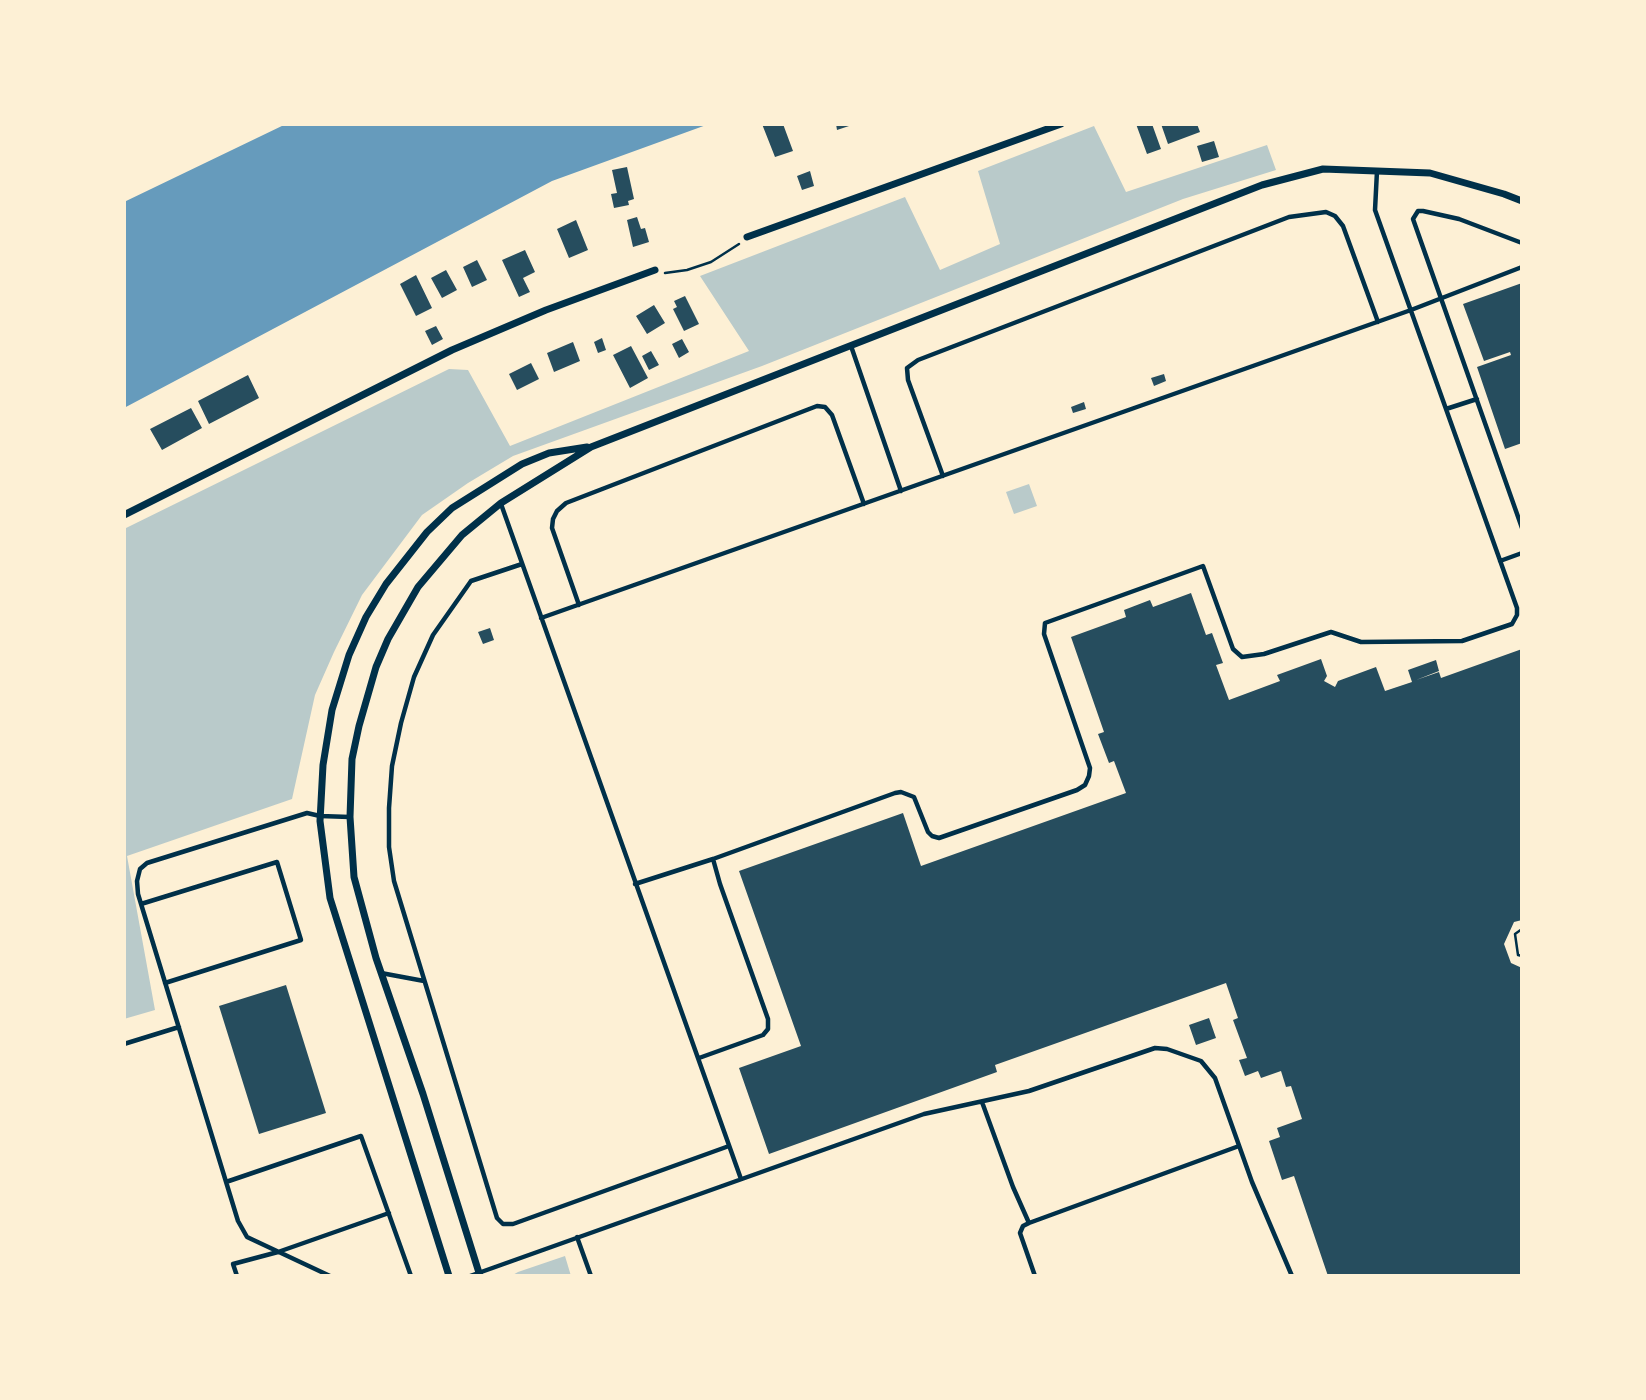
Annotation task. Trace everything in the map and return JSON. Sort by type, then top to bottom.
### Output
[{"type":"street","points":[[747,237],[1061,124]]},
{"type":"street","points":[[479,1274],[423,1094],[381,973],[354,877],[350,817],[352,759],[376,667],[388,639],[418,587],[462,535],[500,503],[591,446],[1262,185],[1323,169],[1430,173],[1522,201]]},
{"type":"street","points":[[124,515],[463,345],[558,305],[655,270]]},
{"type":"street","points":[[449,1276],[330,898],[320,816],[323,765],[340,680],[366,617],[386,584],[427,532],[452,508],[522,464],[549,453],[591,446]]},
{"type":"lane","points":[[635,884],[713,859],[895,793],[901,792],[914,797],[928,831],[939,838],[1077,790],[1085,785],[1090,768],[1044,634],[1044,626],[1049,620],[1203,566],[1233,649],[1242,657],[1255,657],[1331,632],[1361,642],[1462,641],[1507,626],[1515,620],[1517,608],[1375,210],[1377,170]]},
{"type":"lane","points":[[1522,243],[1460,219],[1418,211],[1413,219],[1522,528]]},
{"type":"lane","points":[[943,476],[908,380],[907,368],[918,360],[1289,217],[1326,212],[1335,216],[1343,226],[1378,322]]},
{"type":"lane","points":[[541,618],[1378,322],[1522,267]]},
{"type":"lane","points":[[851,345],[901,491]]},
{"type":"lane","points":[[1446,409],[1477,399]]},
{"type":"lane","points":[[579,605],[552,528],[557,511],[566,503],[817,406],[825,407],[832,415],[864,504]]},
{"type":"lane","points":[[500,503],[741,1179]]},
{"type":"lane","points":[[1500,561],[1522,553]]},
{"type":"lane","points":[[522,564],[471,581],[458,596],[428,646],[414,677],[401,723],[391,780],[388,847],[394,881],[497,1218],[503,1224],[513,1224],[729,1146]]},
{"type":"lane","points":[[330,1276],[247,1237],[238,1221],[141,905],[136,881],[140,869],[147,863],[307,813],[350,817]]},
{"type":"lane","points":[[699,1058],[763,1035],[768,1028],[768,1019],[713,859]]},
{"type":"lane","points":[[141,905],[277,862],[301,940],[165,983]]},
{"type":"lane","points":[[381,973],[424,981]]},
{"type":"lane","points":[[124,1044],[179,1027]]},
{"type":"lane","points":[[470,1276],[924,1114],[1044,1087],[1140,1051],[1155,1048],[1167,1049],[1201,1061],[1209,1068],[1292,1276]]},
{"type":"lane","points":[[982,1102],[1028,1223]]},
{"type":"lane","points":[[226,1182],[361,1136],[411,1276]]},
{"type":"lane","points":[[1035,1276],[1020,1233],[1023,1226],[1239,1146]]},
{"type":"lane","points":[[237,1276],[233,1264],[278,1252],[389,1213]]},
{"type":"lane","points":[[577,1237],[592,1276]]},
{"type":"path","points":[[655,270],[674,274],[687,270],[722,255],[747,237]]},
{"type":"path","points":[[1515,934],[1522,929]]},
{"type":"path","points":[[1510,932],[1515,934]]},
{"type":"path","points":[[1515,934],[1518,954],[1522,957]]},
{"type":"shaded area","points":[[1094,126],[1126,192],[1267,145],[1276,170],[1183,199],[762,366],[513,456],[422,515],[362,595],[334,652],[315,695],[292,799],[127,856],[155,1010],[124,1019],[124,529],[449,369],[468,370],[510,446],[749,351],[700,276],[905,197],[940,270],[1000,244],[978,171]]},
{"type":"shaded area","points":[[1029,484],[1037,506],[1014,514],[1006,492]]},
{"type":"shaded area","points":[[565,1256],[571,1276],[511,1276],[518,1272]]},
{"type":"water","points":[[286,124],[709,124],[552,181],[124,408],[124,202]]},
{"type":"building","points":[[762,124],[783,124],[793,151],[775,157]]},
{"type":"building","points":[[836,124],[852,124],[852,125],[837,130]]},
{"type":"building","points":[[1136,124],[1152,124],[1161,149],[1147,154]]},
{"type":"building","points":[[1161,124],[1197,124],[1200,132],[1168,144]]},
{"type":"building","points":[[1214,141],[1219,157],[1202,162],[1197,146]]},
{"type":"building","points":[[627,167],[634,199],[628,201],[629,205],[614,208],[611,194],[617,193],[612,170]]},
{"type":"building","points":[[810,171],[814,186],[802,190],[797,176]]},
{"type":"building","points":[[637,217],[641,229],[645,228],[649,242],[633,247],[627,220]]},
{"type":"building","points":[[576,220],[588,250],[569,258],[557,229]]},
{"type":"building","points":[[525,250],[535,272],[523,278],[530,292],[519,297],[502,260]]},
{"type":"building","points":[[477,260],[487,280],[472,287],[463,267]]},
{"type":"building","points":[[446,270],[457,290],[442,298],[431,278]]},
{"type":"building","points":[[416,275],[432,308],[416,316],[400,284]]},
{"type":"building","points":[[1522,283],[1522,443],[1505,449],[1477,367],[1511,355],[1510,352],[1484,361],[1463,304]]},
{"type":"building","points":[[685,296],[699,324],[684,331],[673,309],[677,307],[674,301]]},
{"type":"building","points":[[654,305],[665,323],[647,334],[636,316]]},
{"type":"building","points":[[436,326],[443,339],[432,345],[425,331]]},
{"type":"building","points":[[602,338],[606,350],[598,353],[594,342]]},
{"type":"building","points":[[682,339],[689,352],[679,358],[672,344]]},
{"type":"building","points":[[573,342],[580,361],[554,372],[547,353]]},
{"type":"building","points":[[631,346],[648,378],[630,388],[613,355]]},
{"type":"building","points":[[651,351],[659,365],[649,370],[642,356]]},
{"type":"building","points":[[531,363],[539,379],[517,390],[509,374]]},
{"type":"building","points":[[1164,374],[1166,381],[1154,386],[1151,378]]},
{"type":"building","points":[[248,375],[259,398],[209,424],[198,401]]},
{"type":"building","points":[[1084,402],[1086,409],[1073,413],[1071,407]]},
{"type":"building","points":[[191,408],[202,428],[162,450],[150,429]]},
{"type":"building","points":[[1191,593],[1206,635],[1212,633],[1223,663],[1216,665],[1229,700],[1280,681],[1277,675],[1321,659],[1327,676],[1324,681],[1335,687],[1338,681],[1376,667],[1385,691],[1412,682],[1408,670],[1436,660],[1439,671],[1416,680],[1439,672],[1441,678],[1522,649],[1522,920],[1514,922],[1504,944],[1511,963],[1522,968],[1522,1276],[1328,1276],[1294,1176],[1282,1180],[1269,1141],[1280,1137],[1277,1128],[1302,1119],[1291,1086],[1286,1087],[1281,1071],[1261,1078],[1258,1071],[1245,1076],[1239,1060],[1247,1058],[1233,1020],[1238,1018],[1226,983],[995,1065],[997,1072],[769,1154],[739,1068],[801,1046],[739,871],[903,813],[921,866],[1126,793],[1114,761],[1109,763],[1098,734],[1104,732],[1071,637],[1126,617],[1124,610],[1150,600],[1153,607]]},
{"type":"building","points":[[490,628],[494,640],[483,644],[478,632]]},
{"type":"building","points":[[286,985],[326,1113],[259,1134],[219,1006]]},
{"type":"building","points":[[1209,1018],[1216,1038],[1196,1045],[1189,1025]]}]
